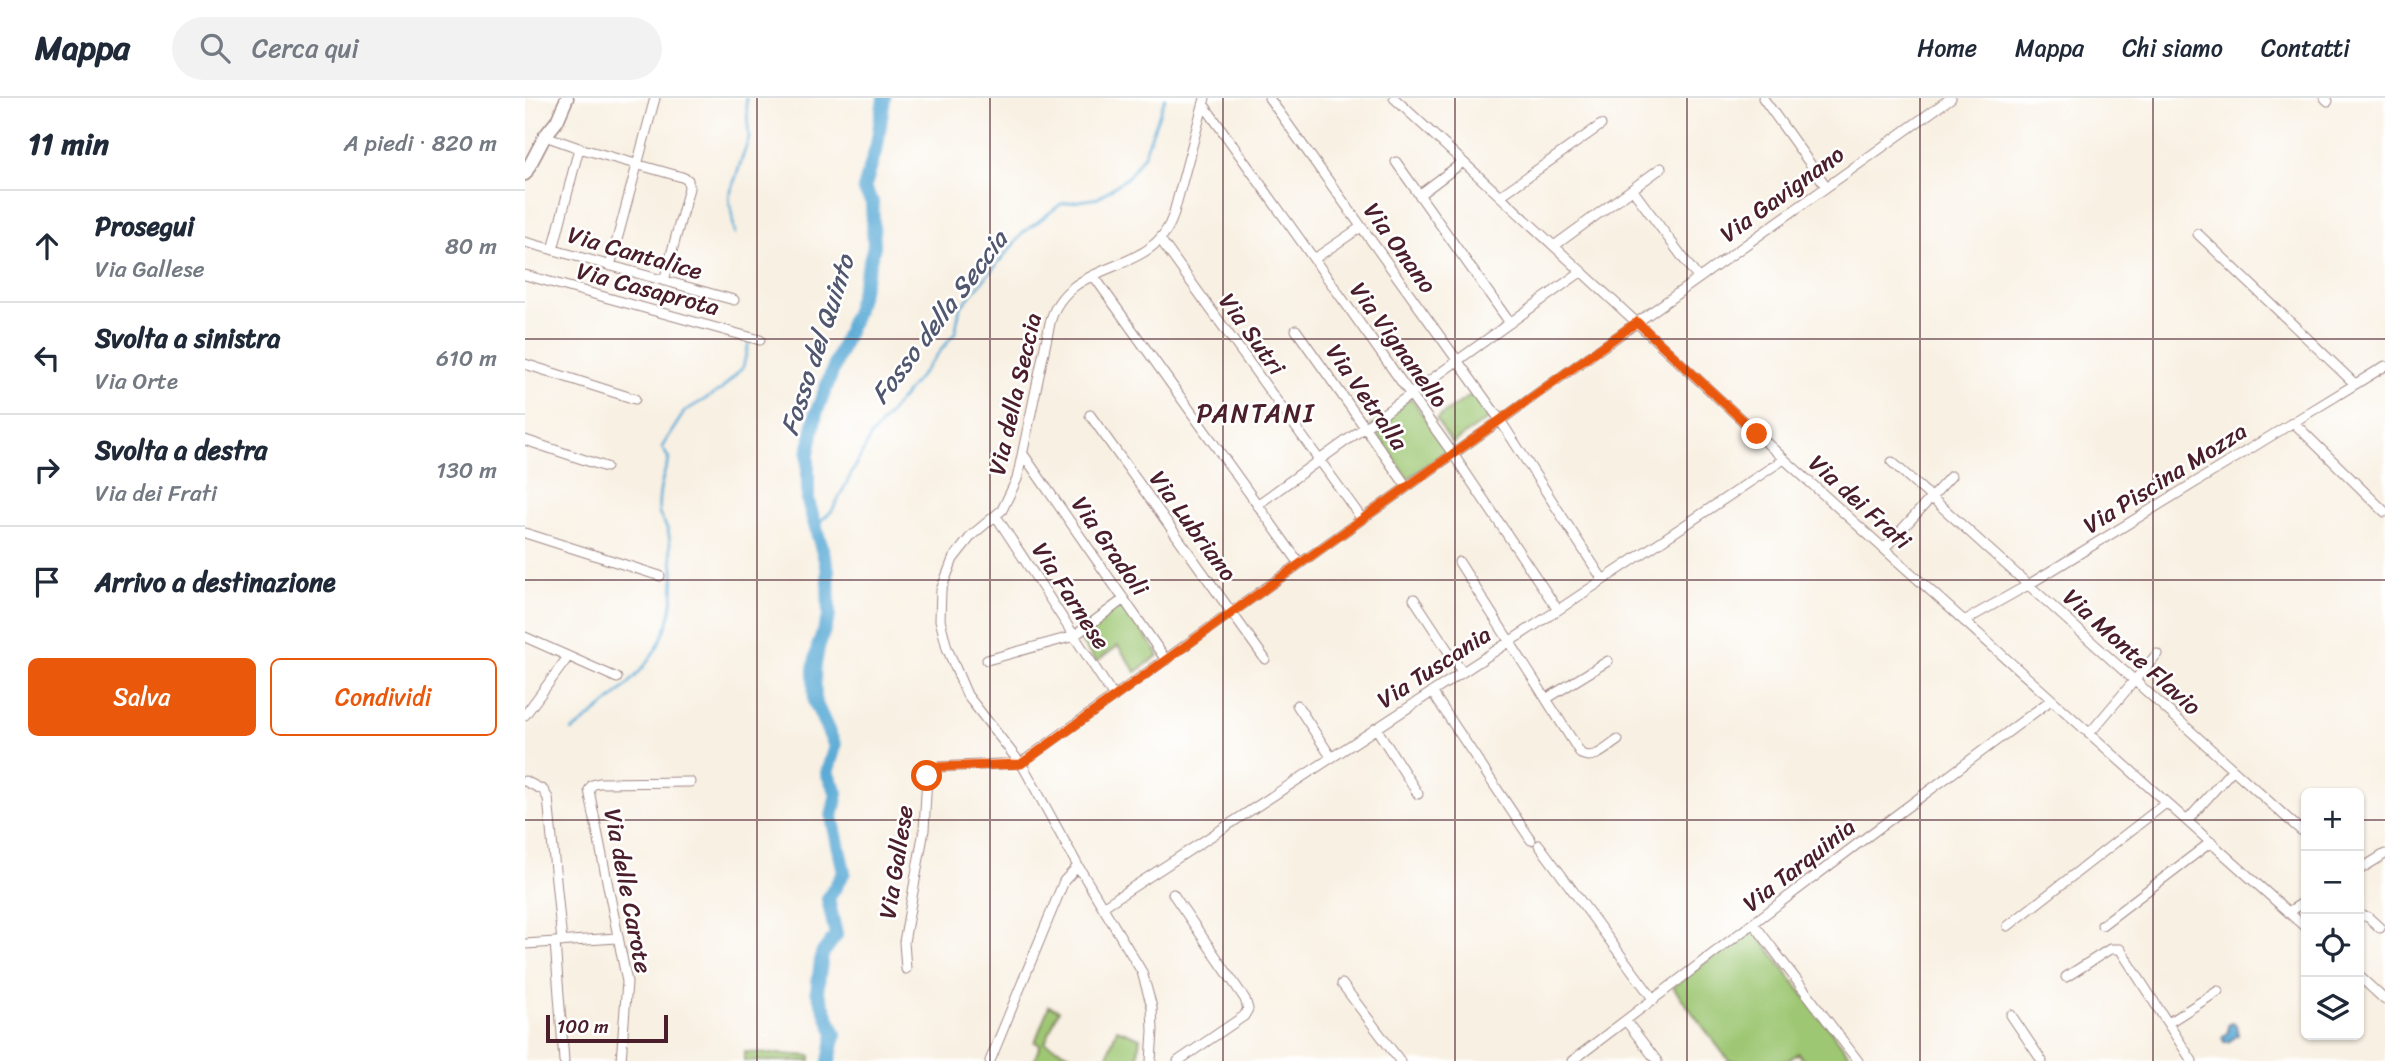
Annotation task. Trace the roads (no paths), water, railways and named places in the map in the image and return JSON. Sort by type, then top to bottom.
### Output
[{"type":"main road","points":[[525,174],[545,136],[557,121],[567,98]]},
{"type":"street","points":[[610,266],[655,98]]},
{"type":"street","name":"Via Onano","points":[[1269,98],[1500,420],[1603,580]]},
{"type":"street","name":"Via dei Frati","points":[[1394,98],[1784,459],[2301,924]]},
{"type":"street","points":[[1763,98],[1826,186]]},
{"type":"street","name":"Via Gavignano","points":[[1021,764],[1951,98]]},
{"type":"street","points":[[1160,239],[1171,221],[1205,102]]},
{"type":"street","name":"Via Vignanello","points":[[1205,102],[1453,454],[1558,610]]},
{"type":"street","points":[[1500,196],[1601,125]]},
{"type":"street","points":[[545,136],[682,177],[689,183],[664,281]]},
{"type":"street","points":[[553,250],[579,148]]},
{"type":"street","points":[[1396,162],[1510,323]]},
{"type":"street","points":[[1419,195],[1463,162]]},
{"type":"street","points":[[1555,247],[1661,168]]},
{"type":"street","points":[[1632,189],[1699,278]]},
{"type":"street","points":[[1314,259],[1361,227]]},
{"type":"street","points":[[2198,234],[2355,384]]},
{"type":"street","name":"Via della Seccia","points":[[1151,1061],[1153,1022],[1149,989],[1140,968],[1078,866],[1021,764],[965,692],[945,643],[939,615],[941,590],[953,559],[976,531],[1004,508],[1015,485],[1054,308],[1066,291],[1093,275],[1138,255],[1160,239]]},
{"type":"street","name":"Via Sutri","points":[[1160,239],[1363,519]]},
{"type":"street","name":"Via Cantalice","points":[[525,242],[734,300]]},
{"type":"street","points":[[1257,505],[1582,271]]},
{"type":"street","name":"Via Casaprota","points":[[525,275],[760,340]]},
{"type":"street","points":[[1093,275],[1300,564]]},
{"type":"street","name":"Via Vetralla","points":[[1296,330],[1407,487]]},
{"type":"street","points":[[525,364],[635,399]]},
{"type":"street","name":"Via Piscina Mozza","points":[[1964,621],[2028,585],[2385,366]]},
{"type":"street","name":"Via Lubriano","points":[[1090,415],[1265,659]]},
{"type":"street","points":[[2293,422],[2385,512]]},
{"type":"street","points":[[525,440],[606,467]]},
{"type":"street","name":"Via Gradoli","points":[[1023,454],[1165,660]]},
{"type":"street","name":"Via Tuscania","points":[[1104,906],[1784,459]]},
{"type":"street","name":"Via Monte Flavio","points":[[1892,462],[2301,830]]},
{"type":"street","points":[[1884,549],[1951,476]]},
{"type":"street","name":"Via Farnese","points":[[996,516],[1114,697]]},
{"type":"street","points":[[525,533],[660,576]]},
{"type":"street","points":[[1459,562],[1585,757],[1596,755],[1618,740]]},
{"type":"street","points":[[987,660],[1074,636],[1124,599]]},
{"type":"street","points":[[1414,599],[1462,672]]},
{"type":"street","points":[[525,637],[617,678]]},
{"type":"street","points":[[2089,734],[2157,654]]},
{"type":"street","points":[[525,715],[568,657]]},
{"type":"street","points":[[1546,699],[1608,661]]},
{"type":"street","points":[[1432,692],[1535,842],[1654,1000]]},
{"type":"street","name":"Via Tarquinia","points":[[1572,1061],[2051,700]]},
{"type":"street","points":[[1297,705],[1331,757]]},
{"type":"street","points":[[1376,729],[1418,794]]},
{"type":"street","name":"Via Gallese","points":[[906,969],[904,937],[925,825],[927,774],[935,767],[1021,764]]},
{"type":"street","points":[[2187,821],[2233,769]]},
{"type":"street","points":[[525,781],[540,788],[548,798],[564,1061]]},
{"type":"street","name":"Via delle Carote","points":[[621,1061],[627,982],[601,861],[590,788],[599,783],[690,782]]},
{"type":"street","points":[[2008,926],[2166,803]]},
{"type":"street","points":[[2102,925],[2211,842]]},
{"type":"street","points":[[2364,867],[2385,854]]},
{"type":"street","points":[[990,1061],[1064,881],[1078,866]]},
{"type":"street","points":[[1173,894],[1248,1006],[1245,1015],[1178,1061]]},
{"type":"street","points":[[2288,912],[2301,904]]},
{"type":"street","points":[[2364,916],[2380,928]]},
{"type":"street","points":[[1754,924],[1858,1061]]},
{"type":"street","points":[[525,944],[617,938]]},
{"type":"street","points":[[2066,977],[2110,949],[2120,949],[2192,1061]]},
{"type":"street","points":[[2360,977],[2385,1000]]},
{"type":"street","points":[[1342,984],[1400,1061]]},
{"type":"street","points":[[2168,1023],[2218,990]]},
{"type":"street","points":[[2011,1015],[2042,1061]]},
{"type":"street","points":[[1626,1021],[1657,1061]]},
{"type":"water","points":[[2232,1023],[2236,1025],[2238,1035],[2224,1042],[2222,1037]]},
{"type":"waterway","points":[[735,234],[729,197],[749,138],[746,98]]},
{"type":"waterway","name":"Fosso del Quinto","points":[[829,1061],[835,1034],[817,991],[822,954],[836,935],[828,899],[844,872],[832,817],[837,793],[827,773],[835,746],[815,702],[814,670],[818,647],[829,616],[828,570],[808,501],[808,454],[816,413],[856,311],[874,246],[872,202],[864,189],[877,145],[884,98]]},
{"type":"waterway","name":"Fosso della Seccia","points":[[816,525],[832,511],[871,436],[955,333],[960,308],[1023,233],[1061,204],[1098,198],[1128,177],[1144,155],[1165,98]]},
{"type":"waterway","points":[[572,731],[635,677],[651,657],[663,635],[671,611],[674,584],[669,533],[659,512],[660,492],[669,459],[662,447],[685,411],[721,390],[743,367],[749,342]]},
{"type":"district","name":"PANTANI","points":[[1256,413]]}]
